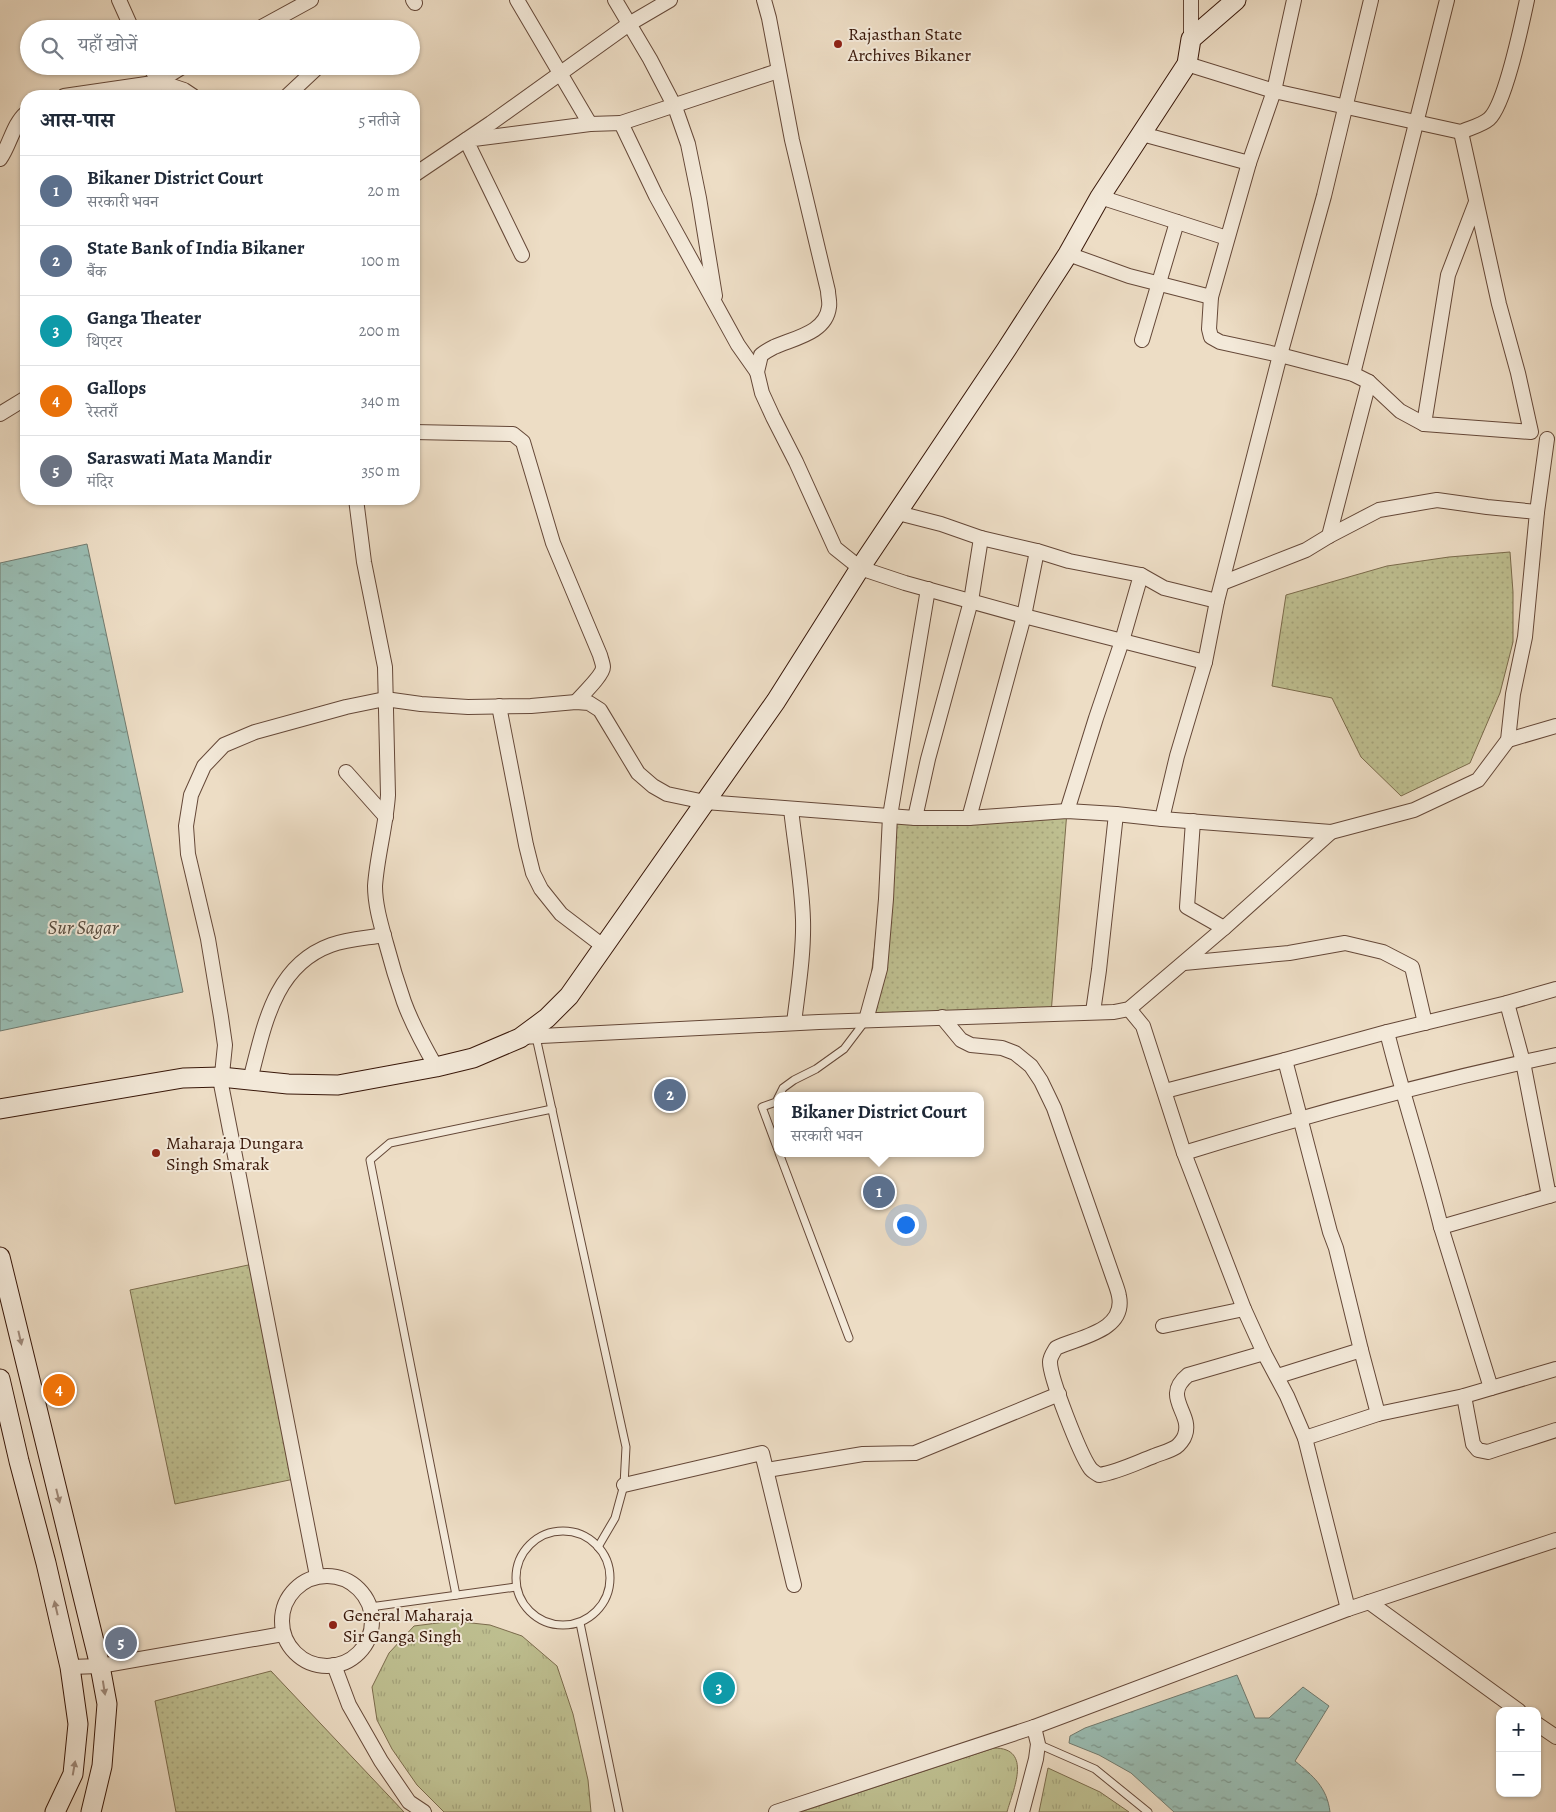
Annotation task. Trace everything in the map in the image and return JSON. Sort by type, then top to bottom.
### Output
[{"type":"street","points":[[119,0],[128,20]]},
{"type":"street","points":[[274,20],[311,0]]},
{"type":"street","points":[[517,0],[590,124]]},
{"type":"street","points":[[614,0],[676,106],[688,144],[717,306]]},
{"type":"street","points":[[420,171],[629,24],[670,0]]},
{"type":"street","points":[[757,372],[761,355],[814,330],[824,322],[830,306],[816,235],[792,140],[764,0]]},
{"type":"street","points":[[528,1037],[569,996],[776,701],[860,568],[1068,254],[1100,197],[1187,64],[1191,39],[1191,0]]},
{"type":"street","points":[[1191,39],[1236,0]]},
{"type":"street","points":[[317,1576],[220,1077],[225,1045],[221,1017],[208,940],[188,854],[186,826],[191,795],[204,766],[224,745],[255,732],[346,707],[385,699],[421,704],[468,707],[589,703],[600,710],[638,773],[653,786],[667,794],[705,802],[915,818],[969,818],[1068,811],[1331,832],[1414,810],[1478,780],[1508,740],[1513,694],[1525,637],[1537,512],[1551,439],[1531,432],[1424,424],[1400,411],[1369,382],[1353,374],[1280,354],[1220,342],[1211,337],[1209,329],[1211,296],[1249,163],[1274,91],[1294,0]]},
{"type":"street","points":[[1162,819],[1177,756],[1205,662],[1217,601],[1280,354],[1324,196],[1372,0]]},
{"type":"street","points":[[1353,374],[1447,0]]},
{"type":"street","points":[[1187,64],[1274,91],[1461,132],[1490,118],[1498,107],[1517,44],[1527,0]]},
{"type":"street","points":[[466,140],[590,124],[621,123],[778,71]]},
{"type":"street","points":[[155,75],[160,82]]},
{"type":"street","points":[[150,90],[170,75]]},
{"type":"street","points":[[293,90],[309,75]]},
{"type":"street","points":[[105,90],[160,82],[184,90]]},
{"type":"street","points":[[0,159],[8,148],[14,131],[20,122]]},
{"type":"street","points":[[621,123],[656,196],[738,345],[757,372],[765,401],[796,462],[835,548],[860,568],[928,589],[1024,616],[1205,662]]},
{"type":"street","points":[[1461,132],[1499,304],[1518,373],[1531,432]]},
{"type":"street","points":[[1142,134],[1249,163]]},
{"type":"street","points":[[466,140],[522,255]]},
{"type":"street","points":[[1100,197],[1227,238]]},
{"type":"street","points":[[1424,424],[1448,275],[1476,202]]},
{"type":"street","points":[[1142,340],[1177,222]]},
{"type":"street","points":[[1068,254],[1128,276],[1211,296]]},
{"type":"street","points":[[1329,536],[1369,382]]},
{"type":"street","points":[[0,414],[20,402]]},
{"type":"street","points":[[420,432],[513,434],[523,442],[553,543],[600,655],[603,668],[599,677],[576,702]]},
{"type":"street","points":[[1222,583],[1306,550],[1379,510],[1437,500],[1537,512]]},
{"type":"street","points":[[357,505],[364,562],[385,667],[388,795],[375,889],[384,935],[404,1002],[436,1067]]},
{"type":"street","points":[[898,513],[941,524],[981,538],[1069,561],[1141,575],[1164,588],[1217,601]]},
{"type":"street","points":[[915,818],[928,759],[970,601],[981,538]]},
{"type":"street","points":[[969,818],[1024,616],[1036,551]]},
{"type":"street","points":[[1068,811],[1141,575]]},
{"type":"street","points":[[866,1020],[880,969],[890,816],[928,589]]},
{"type":"street","points":[[499,706],[533,873],[541,889],[561,914],[603,946]]},
{"type":"street","points":[[1508,740],[1556,726]]},
{"type":"street","points":[[346,772],[386,816]]},
{"type":"street","points":[[791,809],[803,920],[802,954],[794,1023]]},
{"type":"street","points":[[1093,1012],[1116,814]]},
{"type":"street","points":[[1193,821],[1186,908],[1224,928]]},
{"type":"street","points":[[0,1109],[183,1078],[220,1077],[288,1084],[338,1085],[436,1067],[473,1058],[528,1037],[794,1023],[1114,1012],[1129,1009],[1224,928],[1331,832]]},
{"type":"street","points":[[250,1080],[269,1009],[280,987],[296,967],[315,952],[332,944],[384,935]]},
{"type":"street","points":[[1184,962],[1289,953],[1345,943],[1384,952],[1412,968],[1425,1023]]},
{"type":"street","points":[[1165,1091],[1556,989]]},
{"type":"street","points":[[1442,1228],[1553,1195],[1523,1062],[1507,1002]]},
{"type":"street","points":[[1129,1009],[1143,1026],[1184,1153],[1244,1309],[1264,1353],[1278,1376],[1305,1438],[1348,1608]]},
{"type":"street","points":[[942,1017],[961,1040],[971,1045],[1002,1048],[1015,1053],[1031,1066],[1041,1081],[1054,1108],[1117,1290],[1119,1309],[1114,1321],[1101,1330],[1056,1348],[1050,1362],[1059,1394],[1082,1455],[1091,1470],[1099,1475],[1111,1473],[1177,1447],[1185,1436],[1186,1428],[1177,1399],[1177,1390],[1181,1381],[1188,1375],[1264,1353]]},
{"type":"street","points":[[1386,1032],[1442,1228],[1491,1388]]},
{"type":"street","points":[[1184,1153],[1299,1118],[1402,1091],[1556,1055]]},
{"type":"street","points":[[1285,1060],[1299,1118],[1336,1248],[1378,1414]]},
{"type":"street","points":[[0,1257],[100,1666],[106,1704],[102,1766],[91,1812]]},
{"type":"street","points":[[1163,1326],[1244,1309]]},
{"type":"street","points":[[1278,1376],[1361,1350]]},
{"type":"street","points":[[1305,1438],[1378,1414],[1464,1396],[1556,1370]]},
{"type":"street","points":[[0,1379],[70,1668],[78,1724],[73,1774],[55,1812]]},
{"type":"street","points":[[767,1470],[863,1454],[915,1453],[1059,1394]]},
{"type":"street","points":[[1464,1396],[1472,1444],[1478,1450],[1488,1452],[1556,1430]]},
{"type":"street","points":[[624,1485],[762,1453],[794,1585]]},
{"type":"street","points":[[776,1812],[1034,1727],[1348,1608],[1556,1540]]},
{"type":"street","points":[[317,1576],[353,1582],[370,1602],[373,1631],[364,1649],[351,1661],[340,1665],[311,1664],[290,1648],[283,1634],[282,1617],[285,1603],[295,1588],[317,1576]]},
{"type":"street","points":[[1369,1602],[1513,1707]]},
{"type":"street","points":[[70,1668],[100,1666],[283,1634]]},
{"type":"street","points":[[334,1665],[349,1705],[381,1761],[409,1802],[424,1812]]},
{"type":"street","points":[[1022,1812],[1036,1759],[1038,1744],[1034,1727]]},
{"type":"street","points":[[1541,1727],[1556,1737]]},
{"type":"lane","points":[[781,1092],[794,1080],[816,1069],[844,1049],[866,1020]]},
{"type":"lane","points":[[528,1037],[552,1109],[626,1447],[624,1485],[615,1518],[598,1546]]},
{"type":"lane","points":[[774,1103],[762,1107],[774,1141]]},
{"type":"lane","points":[[456,1595],[370,1160],[390,1143],[552,1109]]},
{"type":"lane","points":[[780,1157],[849,1338]]},
{"type":"lane","points":[[556,1531],[572,1532],[586,1537],[598,1546],[606,1559],[610,1574],[609,1589],[603,1603],[593,1615],[580,1622],[563,1626],[547,1623],[532,1615],[521,1602],[516,1587],[515,1571],[520,1557],[529,1544],[542,1536],[556,1531]]},
{"type":"lane","points":[[370,1607],[516,1587]]},
{"type":"lane","points":[[580,1622],[619,1812]]},
{"type":"lane","points":[[1038,1744],[1095,1769],[1148,1812]]},
{"type":"green space","points":[[1510,552],[1513,592],[1513,642],[1500,693],[1470,763],[1401,796],[1361,757],[1332,698],[1272,686],[1286,595],[1387,566],[1449,557]]},
{"type":"green space","points":[[1067,811],[1051,1014],[866,1020],[890,816]]},
{"type":"green space","points":[[253,1264],[299,1478],[175,1504],[130,1290]]},
{"type":"green space","points":[[453,1621],[490,1625],[522,1636],[557,1666],[573,1714],[588,1780],[591,1812],[444,1812],[417,1785],[392,1749],[377,1720],[372,1687],[389,1653],[414,1626]]},
{"type":"green space","points":[[271,1671],[404,1812],[176,1812],[155,1701]]},
{"type":"green space","points":[[994,1748],[1006,1750],[1013,1755],[1017,1762],[1016,1782],[1007,1812],[800,1812]]},
{"type":"green space","points":[[1048,1768],[1100,1792],[1129,1812],[1039,1812]]},
{"type":"water","name":"Sur Sagar","points":[[87,544],[183,992],[0,1031],[0,563]]},
{"type":"water","points":[[1237,1675],[1255,1718],[1269,1718],[1303,1687],[1329,1706],[1295,1761],[1318,1783],[1326,1796],[1330,1812],[1174,1812],[1131,1773],[1099,1755],[1069,1743],[1070,1736],[1085,1728]]},
{"type":"place","name":"Rajasthan State Archives Bikaner","points":[[838,44]]},
{"type":"place","name":"State Bank of India Bikaner","points":[[670,1095]]},
{"type":"place","name":"Maharaja Dungara Singh Smarak","points":[[156,1153]]},
{"type":"place","name":"Bikaner District Court","points":[[879,1192]]},
{"type":"place","name":"Gallops","points":[[59,1390]]},
{"type":"place","name":"General Maharaja Sir Ganga Singh","points":[[333,1625]]},
{"type":"place","name":"Saraswati Mata Mandir","points":[[121,1643]]},
{"type":"place","name":"Ganga Theater","points":[[719,1688]]}]
